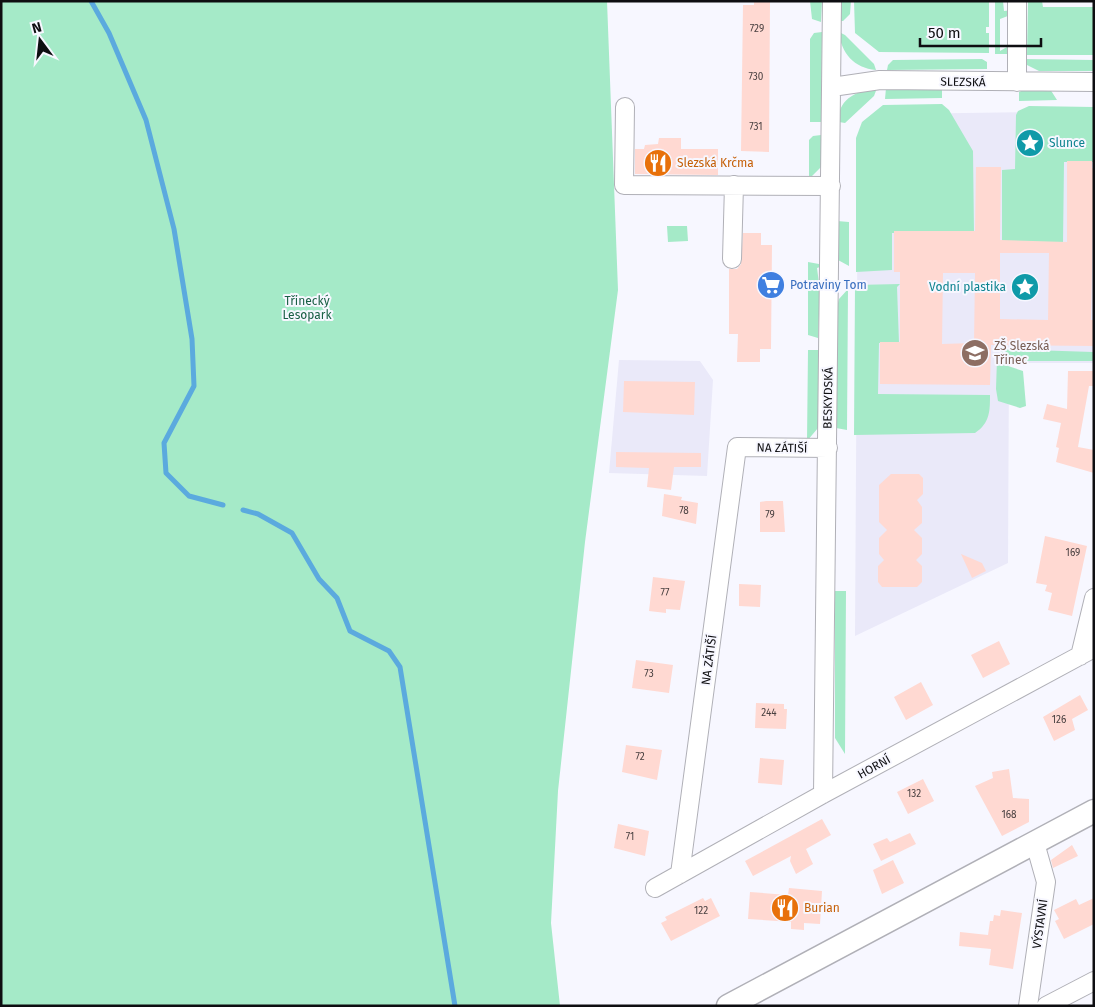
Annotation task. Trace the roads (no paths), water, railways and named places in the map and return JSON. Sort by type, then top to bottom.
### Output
[{"type":"main road","points":[[728,1006],[1094,811]]},
{"type":"street","name":"BESKYDSKÁ","points":[[823,794],[832,1]]},
{"type":"street","points":[[1017,82],[1018,1]]},
{"type":"street","name":"SLEZSKÁ","points":[[832,87],[880,80],[1094,82]]},
{"type":"street","points":[[625,107],[624,184],[831,186]]},
{"type":"street","points":[[732,259],[734,185]]},
{"type":"street","name":"NA ZÁTIŠÍ","points":[[680,874],[737,447],[828,448]]},
{"type":"street","points":[[1087,652],[1094,598]]},
{"type":"street","name":"HORNÍ","points":[[655,888],[823,794],[1087,652]]},
{"type":"street","name":"VÝSTAVNÍ","points":[[1028,1006],[1046,882],[1035,842]]},
{"type":"street","points":[[1046,1006],[1094,981]]},
{"type":"waterway","points":[[91,1],[109,33],[146,120],[174,229],[192,339],[194,386],[164,443],[166,473],[189,496],[223,505]]},
{"type":"waterway","points":[[243,510],[258,514],[292,533],[319,579],[337,598],[350,631],[389,651],[400,667],[455,1006]]},
{"type":"place","name":"Slunce","points":[[1030,143]]},
{"type":"place","name":"Slezská Krčma","points":[[658,163]]},
{"type":"place","name":"Potraviny Tom","points":[[771,285]]},
{"type":"place","name":"Vodní plastika","points":[[1025,287]]},
{"type":"place","name":"ZŠ Slezská Třinec","points":[[975,353]]},
{"type":"place","name":"Burian","points":[[785,908]]},
{"type":"park label","name":"Třinecký Lesopark","points":[[307,308]]}]
